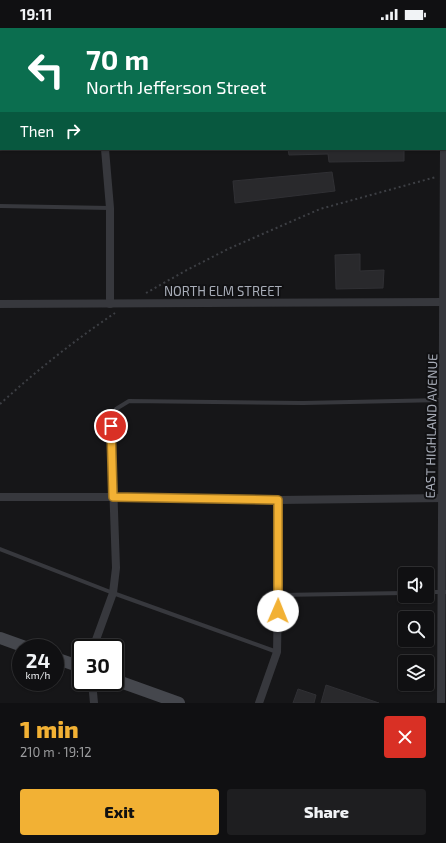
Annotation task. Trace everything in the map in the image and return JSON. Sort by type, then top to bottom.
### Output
[{"type":"main road","points":[[0,638],[12,642]]},
{"type":"main road","points":[[124,683],[179,703]]},
{"type":"street","points":[[105,150],[110,208],[110,304]]},
{"type":"street","name":"EAST HIGHLAND AVENUE","points":[[441,703],[444,592],[444,150]]},
{"type":"street","name":"NORTH ELM STREET","points":[[0,304],[445,302]]},
{"type":"street","points":[[96,639],[113,593],[116,568],[111,426]]},
{"type":"street","points":[[0,497],[113,497],[278,500],[444,498]]},
{"type":"street","points":[[259,703],[277,652],[278,500]]},
{"type":"street","points":[[93,691],[94,703]]},
{"type":"lane","points":[[0,206],[110,208]]},
{"type":"lane","points":[[111,426],[116,410],[129,401],[303,404],[445,400]]},
{"type":"lane","points":[[0,549],[113,593],[277,652]]},
{"type":"lane","points":[[278,595],[398,593]]},
{"type":"path","points":[[0,404],[61,352],[129,304],[185,271],[228,249],[320,209],[444,175]]},
{"type":"building","points":[[288,150],[404,150],[404,161],[329,162],[328,154],[289,155]]},
{"type":"building","points":[[332,172],[335,191],[235,203],[233,181]]},
{"type":"building","points":[[360,254],[360,271],[384,270],[383,288],[336,289],[335,255]]},
{"type":"building","points":[[326,685],[379,703],[321,703]]},
{"type":"building","points":[[298,689],[316,695],[314,703],[293,703]]},
{"type":"route","points":[[111,426],[113,497],[278,500],[278,611]]}]
